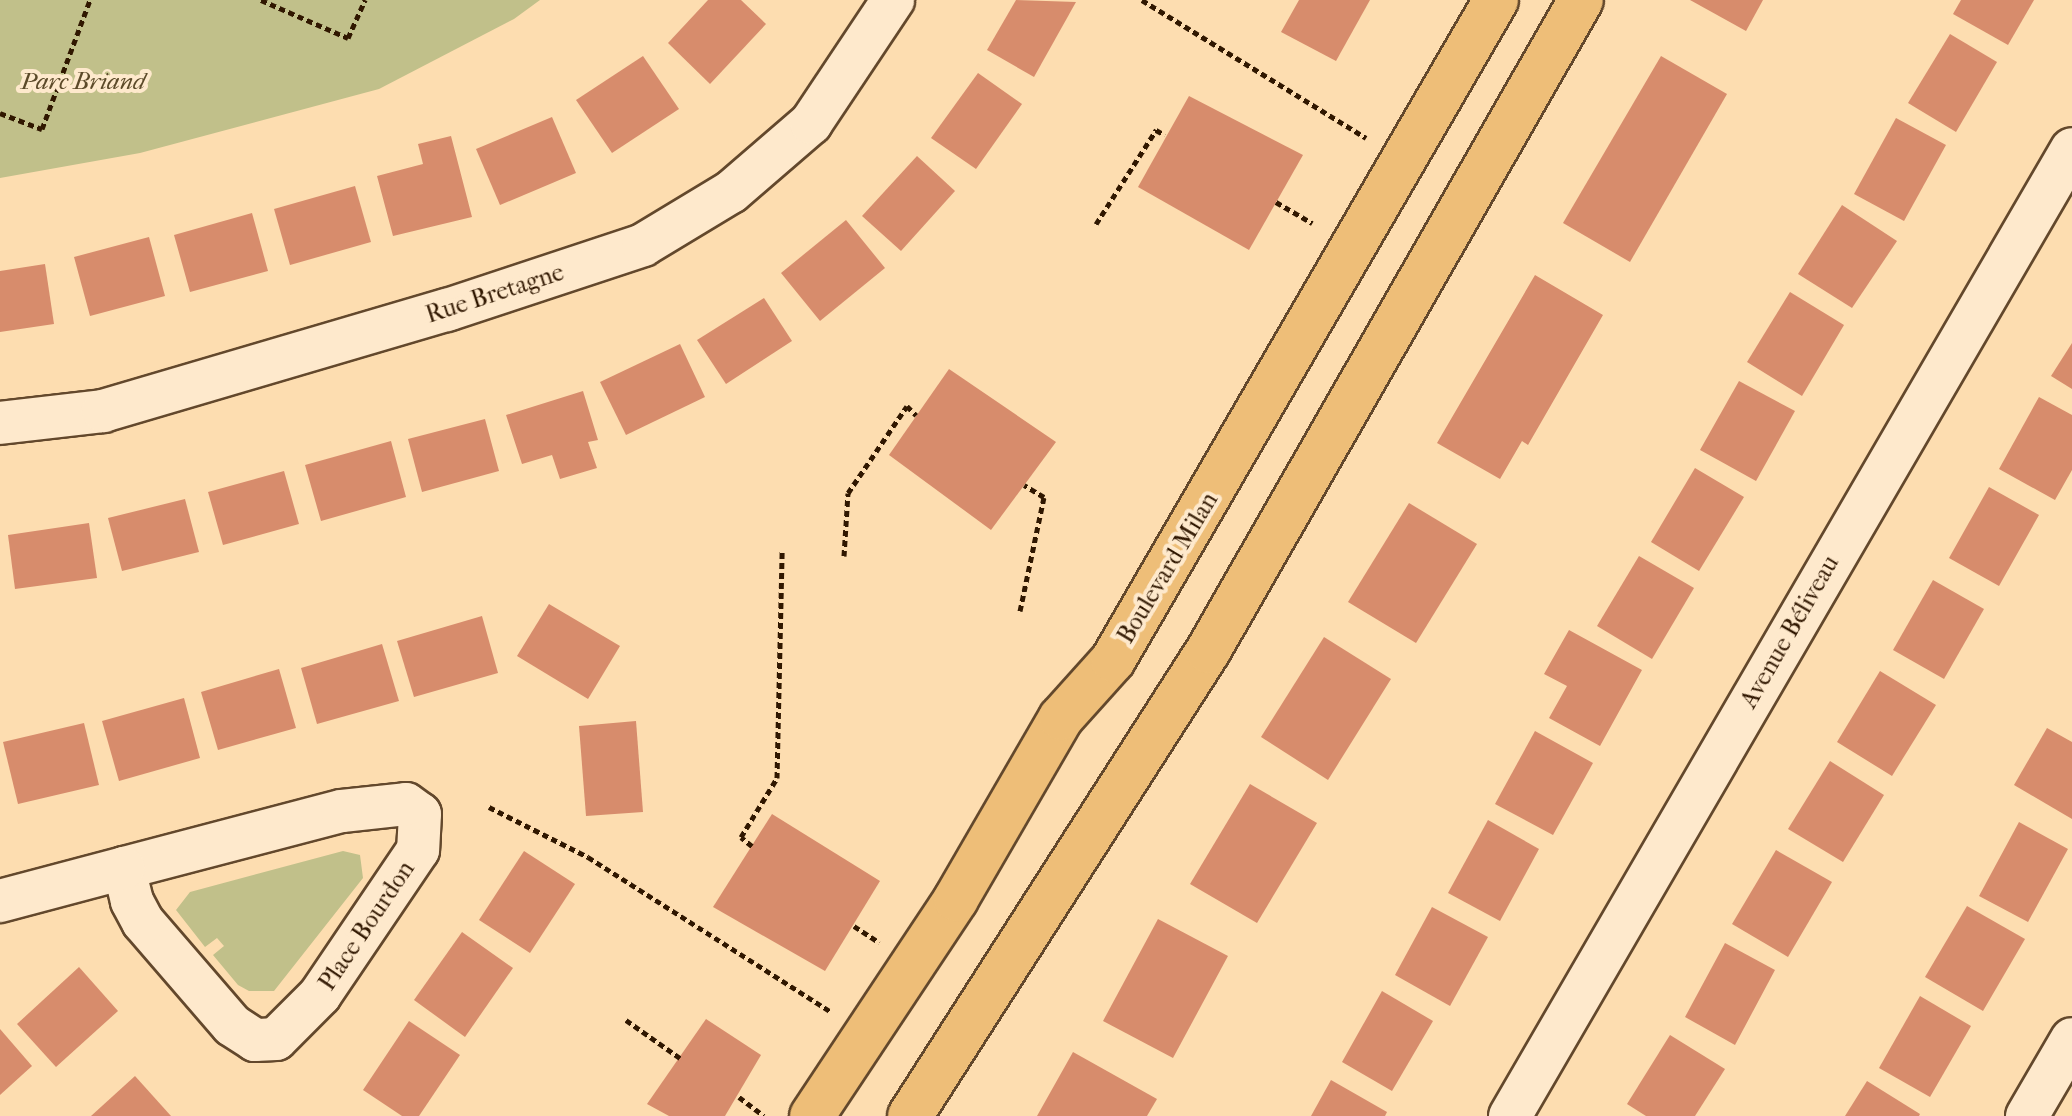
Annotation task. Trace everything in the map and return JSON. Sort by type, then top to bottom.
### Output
[{"type":"main road","name":"Boulevard Milan","points":[[812,1116],[956,899],[1061,718],[1113,660],[1496,0]]},
{"type":"main road","points":[[910,1116],[1208,651],[1581,0]]},
{"type":"street","name":"Rue Bretagne","points":[[0,423],[103,411],[447,310],[643,245],[731,192],[811,123],[893,0]]},
{"type":"street","name":"Avenue Béliveau","points":[[1510,1116],[2072,149]]},
{"type":"street","name":"Place Bourdon","points":[[0,901],[124,868],[367,806],[414,807],[422,824],[418,850],[320,995],[294,1026],[266,1041],[232,1025],[143,922],[124,868]]},
{"type":"street","points":[[2027,1116],[2072,1039]]},
{"type":"path","points":[[0,113],[42,129],[90,0]]},
{"type":"path","points":[[261,0],[348,38],[365,0]]},
{"type":"path","points":[[1142,0],[1404,161]]},
{"type":"path","points":[[1096,224],[1156,130],[1165,135]]},
{"type":"path","points":[[1276,202],[1312,223]]},
{"type":"path","points":[[844,556],[848,493],[907,406],[916,415]]},
{"type":"path","points":[[1020,611],[1044,497],[1024,485]]},
{"type":"path","points":[[752,846],[741,837],[777,778],[782,551]]},
{"type":"path","points":[[489,807],[588,857],[845,1021]]},
{"type":"path","points":[[854,926],[890,949]]},
{"type":"path","points":[[626,1020],[680,1058]]},
{"type":"path","points":[[739,1097],[764,1116]]},
{"type":"green space","name":"Parc Briand","points":[[0,0],[540,0],[514,19],[379,89],[140,153],[0,178]]},
{"type":"green space","points":[[343,851],[360,855],[363,878],[274,991],[249,991],[238,985],[213,955],[224,946],[217,938],[205,947],[176,910],[190,892]]},
{"type":"building","points":[[708,0],[741,0],[766,24],[710,84],[668,43]]},
{"type":"building","points":[[1016,0],[1076,2],[1034,77],[987,50]]},
{"type":"building","points":[[1299,0],[1370,0],[1336,61],[1281,32]]},
{"type":"building","points":[[1690,0],[1763,0],[1746,31]]},
{"type":"building","points":[[1961,0],[2034,0],[2008,45],[1953,14]]},
{"type":"building","points":[[1950,34],[1997,62],[1956,132],[1908,103]]},
{"type":"building","points":[[643,56],[679,109],[612,153],[576,100]]},
{"type":"building","points":[[1661,56],[1727,94],[1630,262],[1563,223]]},
{"type":"building","points":[[978,73],[1022,104],[976,169],[931,138]]},
{"type":"building","points":[[1189,96],[1303,155],[1249,250],[1138,187]]},
{"type":"building","points":[[552,117],[576,173],[500,205],[476,149]]},
{"type":"building","points":[[1896,118],[1946,145],[1904,221],[1854,194]]},
{"type":"building","points":[[451,136],[472,217],[393,236],[377,176],[423,164],[418,144]]},
{"type":"building","points":[[917,156],[955,191],[901,251],[862,216]]},
{"type":"building","points":[[355,186],[371,242],[290,265],[274,209]]},
{"type":"building","points":[[1842,205],[1897,241],[1852,308],[1798,274]]},
{"type":"building","points":[[252,213],[268,271],[190,292],[174,235]]},
{"type":"building","points":[[846,220],[885,268],[820,321],[781,273]]},
{"type":"building","points":[[149,237],[165,296],[90,316],[74,257]]},
{"type":"building","points":[[45,264],[54,324],[0,332],[0,271]]},
{"type":"building","points":[[1535,275],[1603,315],[1528,445],[1522,441],[1500,479],[1437,443]]},
{"type":"building","points":[[1790,292],[1844,325],[1802,396],[1747,362]]},
{"type":"building","points":[[764,298],[792,341],[726,384],[697,340]]},
{"type":"building","points":[[2072,343],[2072,389],[2051,376]]},
{"type":"building","points":[[680,344],[705,397],[626,435],[600,382]]},
{"type":"building","points":[[949,369],[1056,442],[991,530],[889,455]]},
{"type":"building","points":[[1739,381],[1795,411],[1756,481],[1700,450]]},
{"type":"building","points":[[583,391],[598,440],[588,442],[597,468],[560,479],[552,455],[522,464],[506,415]]},
{"type":"building","points":[[2039,397],[2072,415],[2072,470],[2055,500],[1999,469]]},
{"type":"building","points":[[485,419],[499,471],[422,492],[408,439]]},
{"type":"building","points":[[391,441],[406,497],[321,521],[305,465]]},
{"type":"building","points":[[1695,468],[1744,497],[1699,571],[1651,542]]},
{"type":"building","points":[[284,471],[299,524],[223,545],[208,492]]},
{"type":"building","points":[[1989,487],[2039,515],[1999,586],[1949,558]]},
{"type":"building","points":[[185,499],[199,552],[122,571],[108,518]]},
{"type":"building","points":[[1409,503],[1477,544],[1416,643],[1348,602]]},
{"type":"building","points":[[89,523],[97,578],[15,589],[8,535]]},
{"type":"building","points":[[1639,556],[1694,588],[1652,659],[1597,626]]},
{"type":"building","points":[[1933,580],[1984,609],[1944,679],[1893,650]]},
{"type":"building","points":[[549,604],[620,646],[588,699],[517,656]]},
{"type":"building","points":[[482,616],[498,673],[414,697],[397,641]]},
{"type":"building","points":[[1569,630],[1642,670],[1600,746],[1549,718],[1567,686],[1544,674]]},
{"type":"building","points":[[1324,637],[1391,679],[1328,780],[1261,737]]},
{"type":"building","points":[[382,644],[399,701],[317,724],[301,668]]},
{"type":"building","points":[[279,669],[296,728],[218,750],[201,692]]},
{"type":"building","points":[[1880,671],[1936,705],[1892,776],[1837,742]]},
{"type":"building","points":[[184,698],[200,758],[119,781],[102,721]]},
{"type":"building","points":[[636,721],[643,812],[586,816],[579,726]]},
{"type":"building","points":[[84,723],[99,785],[18,804],[3,742]]},
{"type":"building","points":[[2047,728],[2072,742],[2072,819],[2014,785]]},
{"type":"building","points":[[1535,731],[1593,763],[1553,835],[1495,804]]},
{"type":"building","points":[[1830,761],[1884,795],[1843,862],[1788,829]]},
{"type":"building","points":[[1250,784],[1317,823],[1257,923],[1190,884]]},
{"type":"building","points":[[772,814],[880,881],[825,971],[713,907]]},
{"type":"building","points":[[1488,820],[1539,849],[1500,921],[1448,893]]},
{"type":"building","points":[[2019,822],[2068,849],[2028,922],[1979,896]]},
{"type":"building","points":[[1776,850],[1832,882],[1788,957],[1732,924]]},
{"type":"building","points":[[524,851],[575,884],[530,953],[479,920]]},
{"type":"building","points":[[1967,906],[2025,939],[1983,1011],[1925,977]]},
{"type":"building","points":[[1432,907],[1488,937],[1450,1006],[1395,975]]},
{"type":"building","points":[[1158,919],[1228,956],[1173,1058],[1103,1021]]},
{"type":"building","points":[[462,932],[513,968],[465,1037],[414,1000]]},
{"type":"building","points":[[1725,943],[1775,970],[1735,1045],[1685,1017]]},
{"type":"building","points":[[79,967],[118,1011],[56,1067],[17,1024]]},
{"type":"building","points":[[1382,991],[1433,1021],[1392,1091],[1342,1062]]},
{"type":"building","points":[[1920,996],[1971,1026],[1930,1097],[1879,1068]]},
{"type":"building","points":[[706,1019],[761,1055],[725,1116],[669,1116],[647,1104]]},
{"type":"building","points":[[409,1021],[460,1055],[419,1116],[402,1116],[363,1090]]},
{"type":"building","points":[[0,1029],[32,1066],[0,1095]]},
{"type":"building","points":[[1670,1035],[1725,1069],[1695,1116],[1646,1116],[1627,1104]]},
{"type":"building","points":[[1073,1052],[1157,1099],[1147,1116],[1037,1116]]},
{"type":"building","points":[[135,1076],[171,1116],[91,1116]]},
{"type":"building","points":[[1331,1080],[1387,1112],[1385,1116],[1311,1116]]},
{"type":"building","points":[[1867,1081],[1920,1114],[1919,1116],[1845,1116]]}]
